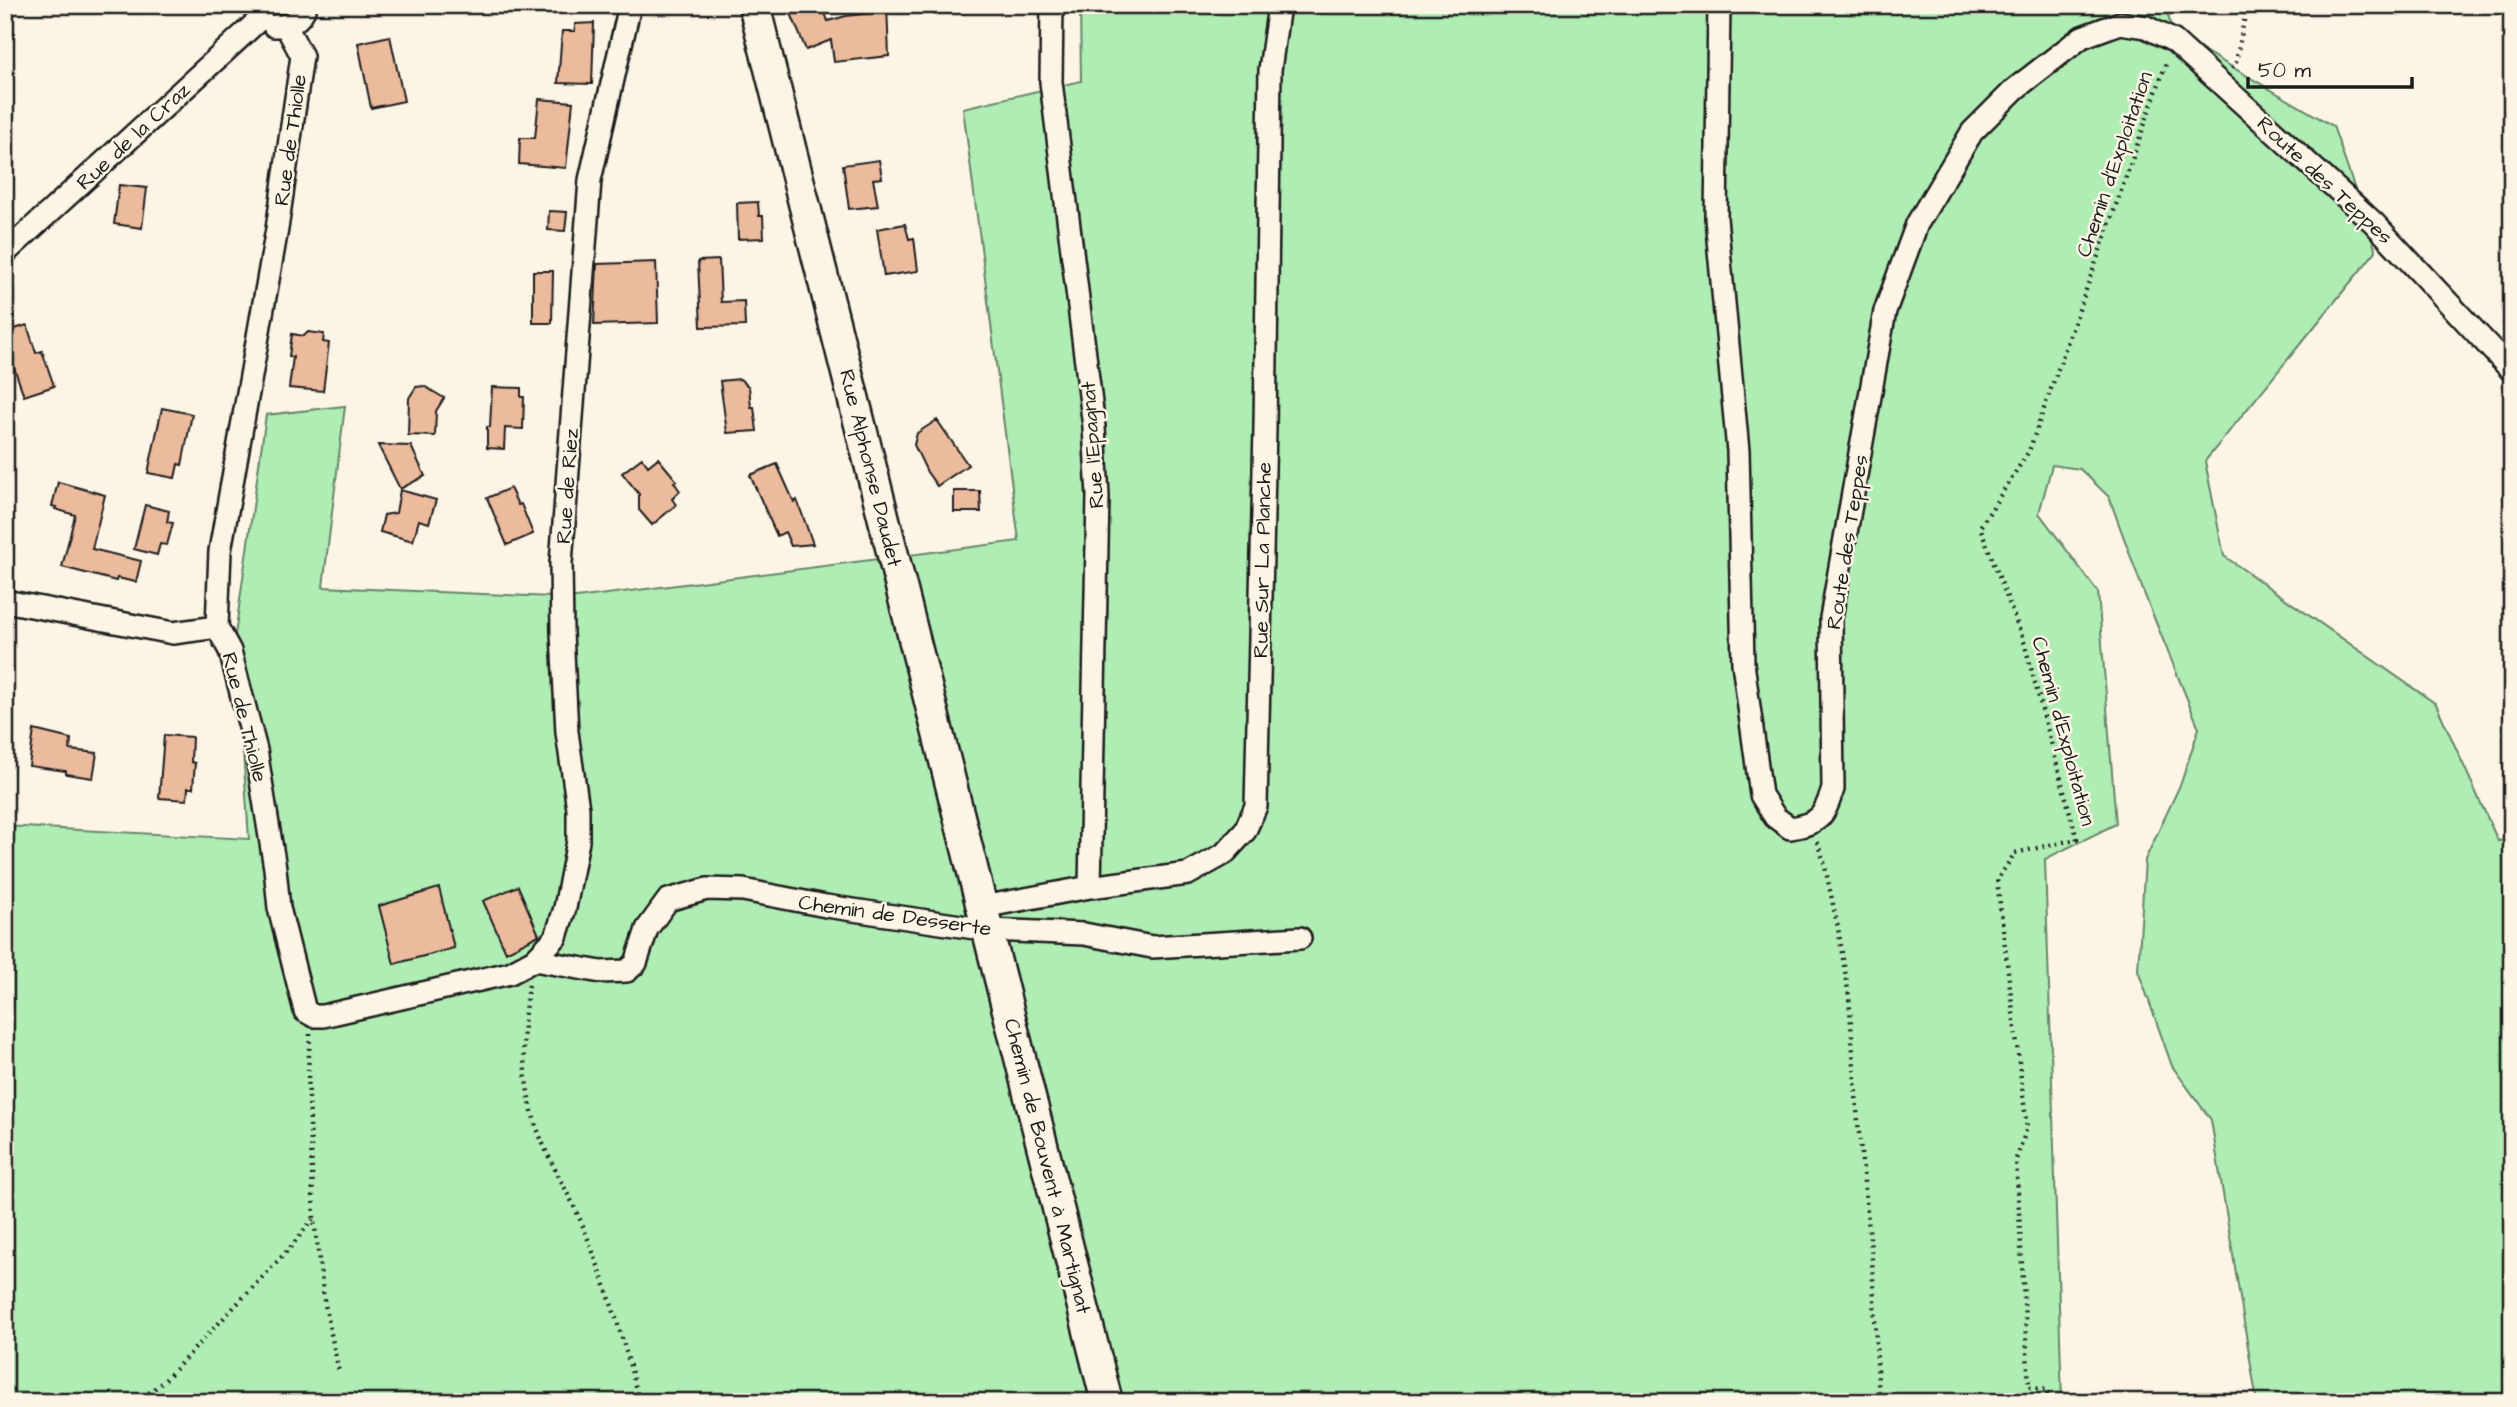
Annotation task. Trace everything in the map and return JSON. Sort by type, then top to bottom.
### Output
[{"type":"street","points":[[258,12],[268,24],[286,26],[301,17],[306,5]]},
{"type":"street","name":"Rue de Riez","points":[[534,960],[555,937],[565,908],[578,841],[578,809],[567,732],[561,563],[590,180],[630,5]]},
{"type":"street","name":"Rue Alphonse Daudet","points":[[754,5],[985,919]]},
{"type":"street","name":"Rue l'Epagnat","points":[[1052,5],[1051,82],[1094,426],[1098,496],[1090,887]]},
{"type":"street","name":"Rue Sur La Planche","points":[[985,919],[1090,887],[1188,874],[1224,855],[1245,831],[1256,806],[1270,70],[1279,5]]},
{"type":"street","points":[[1719,5],[1716,218],[1738,450],[1743,663],[1761,795],[1775,817],[1790,828],[1810,825]]},
{"type":"street","name":"Rue de la Craz","points":[[5,253],[258,12]]},
{"type":"street","name":"Route des Teppes","points":[[1810,825],[1825,812],[1833,789],[1832,618],[1885,311],[1917,224],[1972,132],[2015,89],[2082,37],[2120,23],[2146,27],[2174,41],[2374,223],[2512,372]]},
{"type":"street","name":"Rue de Thiolle","points":[[286,26],[302,56],[277,229],[220,551],[217,627],[230,651],[256,750],[279,908],[305,1011],[314,1016]]},
{"type":"street","points":[[5,601],[173,634],[217,627]]},
{"type":"street","name":"Chemin de Desserte","points":[[534,960],[601,972],[627,971],[636,963],[647,929],[668,900],[707,889],[743,890],[826,906],[985,919],[1152,947],[1300,938]]},
{"type":"street","name":"Chemin de Bouvent à Martignat","points":[[985,919],[1107,1402]]},
{"type":"street","points":[[314,1016],[510,973],[534,960]]},
{"type":"path","points":[[2223,85],[2236,62],[2247,5]]},
{"type":"path","name":"Chemin d'Exploitation","points":[[2048,1402],[2047,1390],[2029,1387],[2016,1159],[2027,1128],[1997,880],[2015,853],[2077,839],[2024,642],[1979,527],[2029,451],[2174,41]]},
{"type":"path","points":[[1810,825],[1827,876],[1849,996],[1872,1259],[1879,1402]]},
{"type":"path","points":[[534,960],[526,1000],[523,1038],[526,1081],[536,1124],[598,1265],[639,1402]]},
{"type":"path","points":[[314,1016],[309,1038],[308,1073],[314,1219],[324,1300],[339,1372]]},
{"type":"path","points":[[138,1402],[183,1362],[314,1219]]},
{"type":"green space","points":[[1080,5],[2166,5],[2172,32],[2333,126],[2376,251],[2205,461],[2224,556],[2436,704],[2498,841],[2512,838],[2512,1402],[2257,1402],[2211,1120],[2172,1066],[2138,970],[2145,860],[2181,783],[2199,728],[2144,593],[2109,497],[2080,469],[2052,465],[2039,513],[2098,592],[2116,824],[2045,859],[2062,1402],[5,1402],[5,826],[249,839],[235,635],[266,415],[345,406],[323,587],[576,598],[1019,541],[963,108],[1081,81]]},
{"type":"building","points":[[802,5],[822,5],[828,21],[871,13],[870,5],[887,5],[889,56],[834,62],[831,40],[806,50],[790,11]]},
{"type":"building","points":[[594,23],[592,84],[558,83],[562,31],[575,31],[575,24]]},
{"type":"building","points":[[390,36],[404,101],[371,108],[358,43]]},
{"type":"building","points":[[539,99],[573,102],[566,168],[519,164],[520,138],[535,138]]},
{"type":"building","points":[[879,160],[882,178],[873,179],[878,206],[849,209],[843,165]]},
{"type":"building","points":[[119,185],[147,188],[142,228],[114,224]]},
{"type":"building","points":[[758,202],[759,216],[763,216],[764,238],[738,239],[737,203]]},
{"type":"building","points":[[549,211],[567,212],[565,231],[548,230]]},
{"type":"building","points":[[905,224],[909,239],[914,238],[918,271],[884,276],[877,229]]},
{"type":"building","points":[[719,260],[721,302],[744,301],[745,326],[701,327],[698,261]]},
{"type":"building","points":[[656,262],[658,323],[594,325],[597,264]]},
{"type":"building","points":[[533,271],[553,271],[552,323],[533,323]]},
{"type":"building","points":[[27,325],[36,353],[42,351],[54,386],[24,396],[10,356],[5,357],[5,332]]},
{"type":"building","points":[[308,332],[324,334],[323,342],[329,343],[323,391],[289,388],[293,357],[289,356],[292,334],[304,336]]},
{"type":"building","points":[[740,379],[749,387],[757,431],[727,433],[720,381]]},
{"type":"building","points":[[424,386],[444,398],[436,411],[435,436],[408,435],[409,398],[416,387]]},
{"type":"building","points":[[492,387],[521,388],[521,397],[524,397],[523,429],[505,428],[504,449],[487,448]]},
{"type":"building","points":[[162,408],[192,414],[182,465],[178,464],[175,478],[148,473]]},
{"type":"building","points":[[937,420],[968,465],[937,486],[914,445],[917,433]]},
{"type":"building","points":[[378,445],[411,446],[425,476],[400,489]]},
{"type":"building","points":[[642,458],[648,466],[658,458],[677,481],[674,482],[680,491],[672,499],[676,505],[652,525],[639,510],[639,494],[622,473]]},
{"type":"building","points":[[777,464],[794,502],[797,500],[813,544],[791,546],[785,532],[777,536],[750,475]]},
{"type":"building","points":[[58,482],[105,495],[92,549],[141,561],[136,582],[117,578],[116,581],[62,567],[75,515],[52,506]]},
{"type":"building","points":[[510,488],[518,505],[521,504],[533,534],[507,545],[487,498]]},
{"type":"building","points":[[400,490],[436,500],[429,523],[419,520],[413,541],[380,532],[384,515],[396,513]]},
{"type":"building","points":[[954,491],[980,491],[981,512],[954,512]]},
{"type":"building","points":[[145,505],[169,511],[167,522],[173,523],[167,545],[160,544],[157,555],[134,549]]},
{"type":"building","points":[[34,730],[71,739],[70,750],[97,753],[93,778],[29,766]]},
{"type":"building","points":[[164,735],[192,737],[191,762],[195,763],[193,788],[188,788],[187,800],[159,798]]},
{"type":"building","points":[[518,886],[539,935],[506,952],[483,901]]},
{"type":"building","points":[[439,888],[454,948],[394,964],[379,906]]}]
